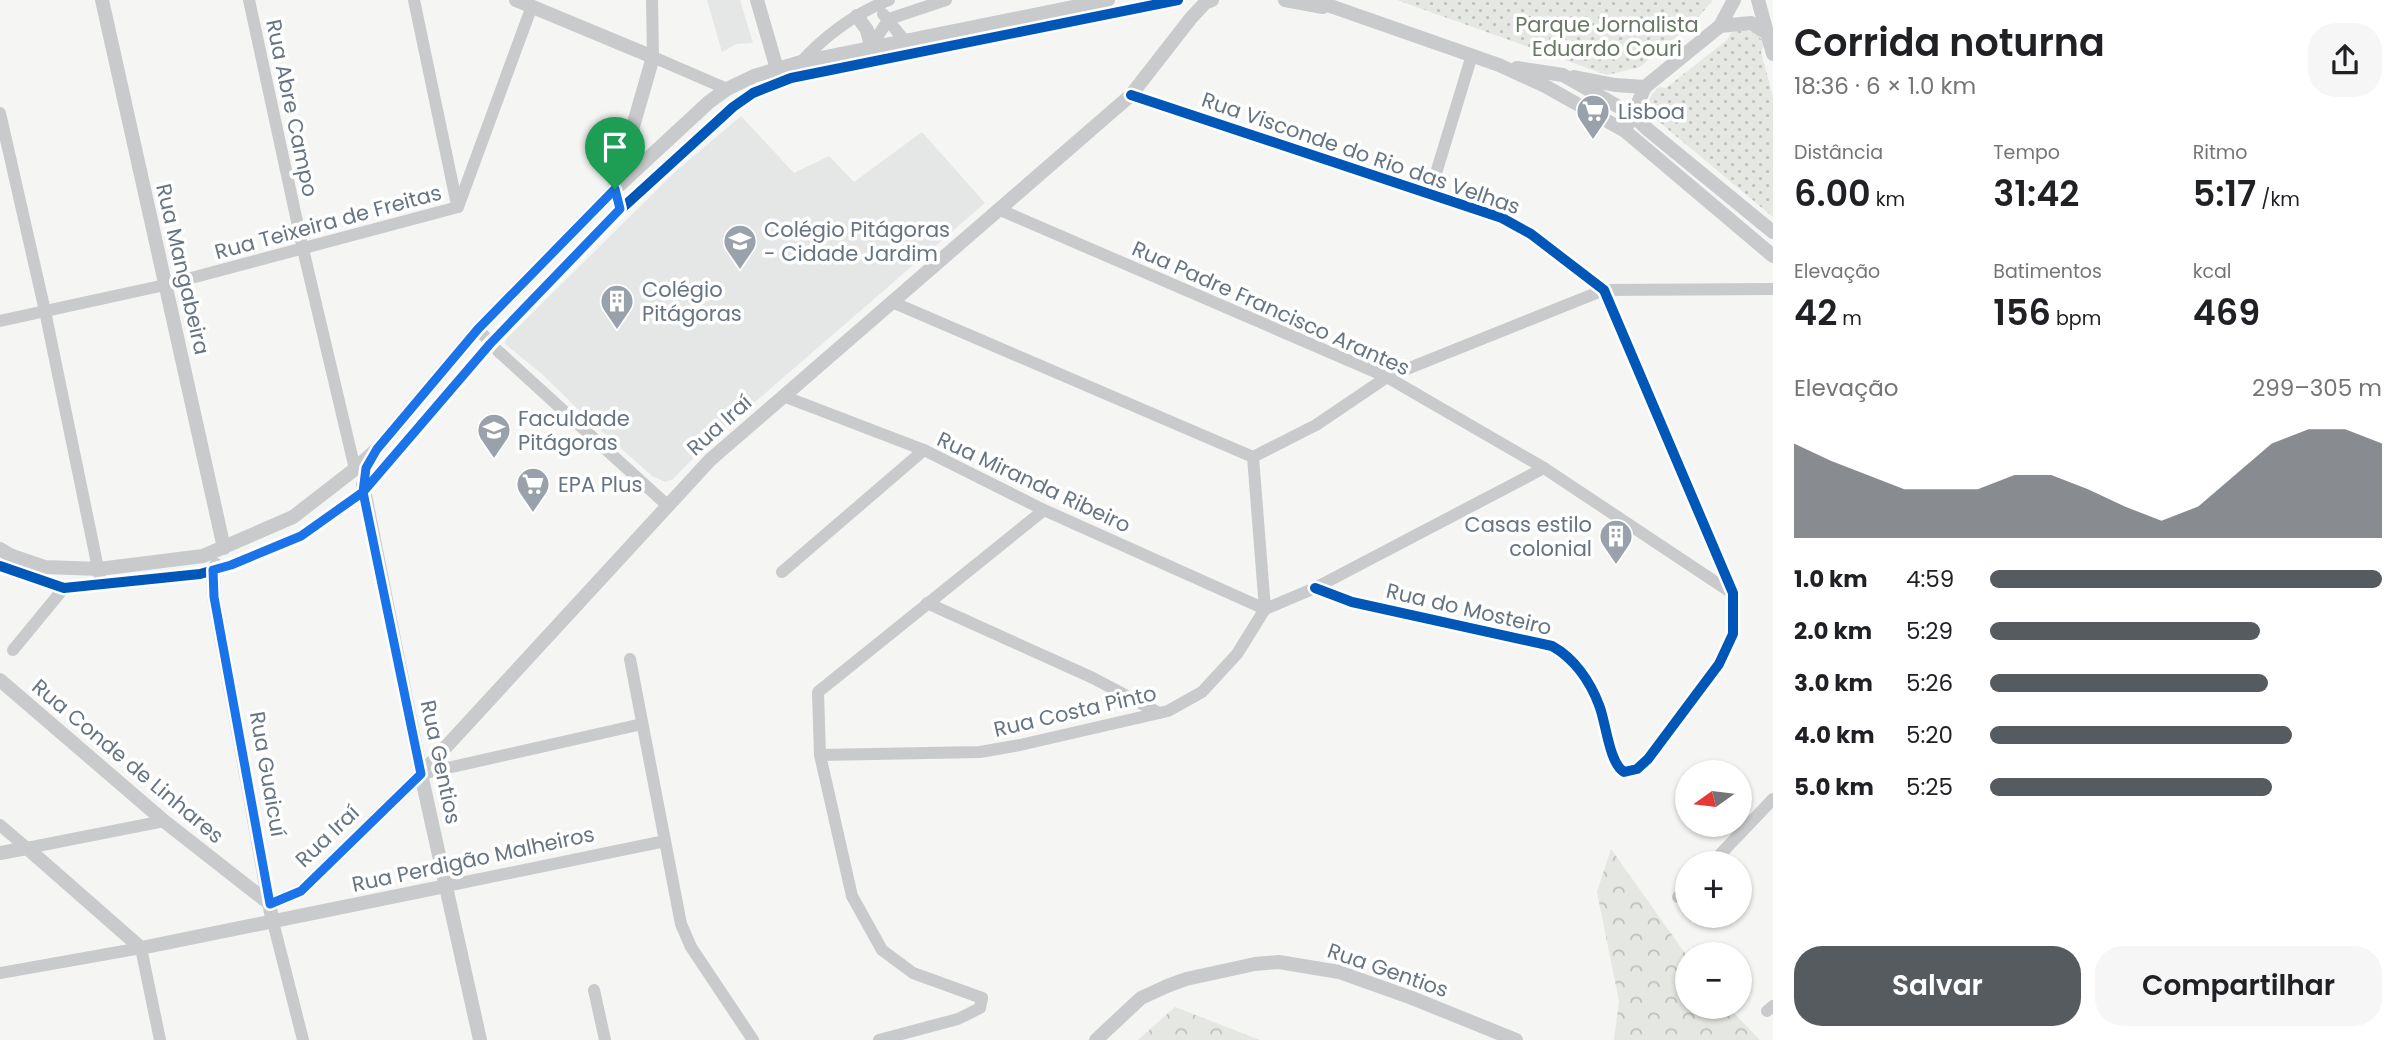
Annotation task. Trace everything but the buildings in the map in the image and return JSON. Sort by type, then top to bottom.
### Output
[{"type":"street","name":"Rua Mangabeira","points":[[102,0],[224,548]]},
{"type":"street","name":"Rua Abre Campo","points":[[249,0],[303,249],[355,469]]},
{"type":"street","points":[[414,0],[458,206]]},
{"type":"street","points":[[516,0],[538,6],[727,89]]},
{"type":"street","points":[[620,209],[615,189],[653,58],[652,0]]},
{"type":"street","points":[[757,0],[777,69]]},
{"type":"street","points":[[801,62],[813,49],[873,3],[889,0]]},
{"type":"street","points":[[846,67],[871,46],[889,19],[946,0]]},
{"type":"street","points":[[13,650],[64,588],[100,576],[203,556],[224,548],[293,517],[355,469],[377,449],[478,329],[615,189],[709,102],[727,89],[801,62],[1108,0]]},
{"type":"street","points":[[0,549],[45,567],[100,576],[207,572],[301,536],[363,492],[490,344],[620,209],[733,107],[754,93],[791,78],[1176,0],[1191,18]]},
{"type":"street","points":[[1191,18],[1197,0]]},
{"type":"street","name":"Rua Iraí","points":[[270,904],[301,891],[421,774],[710,460],[1131,95],[1191,18],[1206,2],[1212,0]]},
{"type":"street","points":[[1285,0],[1339,10]]},
{"type":"street","points":[[1313,0],[1499,65],[1545,86],[1625,131],[1766,243],[1773,256]]},
{"type":"street","points":[[1625,131],[1645,87],[1720,26],[1734,0]]},
{"type":"street","points":[[1758,0],[1773,54]]},
{"type":"street","points":[[873,3],[904,40]]},
{"type":"street","name":"Rua Teixeira de Freitas","points":[[0,321],[165,285],[458,206],[538,6]]},
{"type":"street","points":[[857,16],[867,30],[871,46]]},
{"type":"street","points":[[1720,26],[1751,23],[1767,33]]},
{"type":"street","points":[[1430,193],[1472,55]]},
{"type":"street","points":[[1499,65],[1615,85],[1645,87]]},
{"type":"street","points":[[1563,75],[1633,115],[1773,232]]},
{"type":"street","name":"Rua Visconde do Rio das Velhas","points":[[1131,95],[1502,218],[1531,234],[1604,290]]},
{"type":"street","points":[[0,113],[45,311],[100,576]]},
{"type":"street","name":"Rua Padre Francisco Arantes","points":[[998,209],[1387,377],[1544,468],[1732,593]]},
{"type":"street","points":[[1254,457],[1316,425],[1387,377],[1604,290],[1773,289]]},
{"type":"street","points":[[1604,290],[1732,593]]},
{"type":"street","points":[[892,302],[1254,457]]},
{"type":"street","points":[[478,329],[490,344],[667,505]]},
{"type":"street","name":"Rua Miranda Ribeiro","points":[[783,396],[924,450],[1045,510],[1265,609]]},
{"type":"street","points":[[363,492],[366,468],[377,449]]},
{"type":"street","points":[[782,572],[924,450]]},
{"type":"street","points":[[1254,457],[1265,609],[1315,588],[1544,468]]},
{"type":"street","name":"Rua Gentios","points":[[363,492],[421,774],[480,1040]]},
{"type":"street","points":[[879,1040],[958,1018],[980,1008],[982,998],[913,973],[882,950],[852,896],[820,755],[818,692],[1045,510]]},
{"type":"street","points":[[207,572],[224,548]]},
{"type":"street","name":"Rua Guaicuí","points":[[203,556],[214,597],[273,922],[303,1040]]},
{"type":"street","points":[[0,566],[64,588]]},
{"type":"street","name":"Rua do Mosteiro","points":[[1315,588],[1352,602],[1552,646],[1568,655],[1588,682],[1599,705],[1614,759],[1618,769],[1624,772],[1637,769],[1648,759],[1719,664],[1733,634],[1732,593]]},
{"type":"street","points":[[927,603],[1093,678],[1159,713]]},
{"type":"street","name":"Rua Costa Pinto","points":[[820,755],[980,752],[1168,711],[1202,692],[1237,654],[1265,609]]},
{"type":"street","points":[[630,659],[681,925],[691,947],[753,1040]]},
{"type":"street","name":"Rua Conde de Linhares","points":[[0,680],[164,821],[270,904]]},
{"type":"street","points":[[421,774],[642,724]]},
{"type":"street","points":[[400,794],[415,798],[429,807]]},
{"type":"street","points":[[1723,851],[1773,799]]},
{"type":"street","points":[[0,853],[164,821]]},
{"type":"street","points":[[0,825],[141,948],[159,1040]]},
{"type":"street","name":"Rua Perdigão Malheiros","points":[[0,973],[273,922],[665,841]]},
{"type":"street","name":"Rua Gentios","points":[[1096,1040],[1141,998],[1167,986],[1186,979],[1255,964],[1279,962],[1339,972],[1516,1040]]},
{"type":"street","points":[[594,990],[605,1040]]},
{"type":"shaded area","points":[[707,0],[740,0],[753,43],[736,44],[722,52]]},
{"type":"shaded area","name":"Colégio Pitágoras - Cidade Jardim","points":[[741,116],[794,173],[829,156],[854,182],[922,132],[985,203],[711,440],[673,479],[665,482],[652,476],[589,420],[542,374],[505,344],[506,339],[676,171]]},
{"type":"green space","name":"Parque Jornalista Eduardo Couri","points":[[1397,0],[1713,0],[1695,21],[1640,67],[1607,75]]},
{"type":"green space","points":[[1743,29],[1757,34],[1765,44],[1761,52],[1773,97],[1773,217],[1646,111],[1656,89],[1666,88],[1727,40],[1731,33]]},
{"type":"green space","points":[[1611,849],[1677,942],[1675,1019],[1740,1019],[1760,1040],[1614,1040],[1619,1001],[1597,892]]},
{"type":"green space","points":[[1175,1007],[1260,1040],[1138,1040]]},
{"type":"cycle path","points":[[0,566],[64,588],[200,574],[231,565],[301,536],[363,492],[490,344],[620,210],[733,107],[753,93],[791,78],[1178,0]]},
{"type":"cycle path","points":[[1131,95],[1502,218],[1531,234],[1604,290],[1733,593],[1733,634],[1719,664],[1648,759],[1637,769],[1624,772],[1615,760],[1608,742],[1601,712],[1591,687],[1574,664],[1552,646],[1352,602],[1315,588]]},
{"type":"place","name":"Lisboa","points":[[1593,141]]},
{"type":"place","name":"Colégio Pitágoras - Cidade Jardim","points":[[740,271]]},
{"type":"place","name":"Colégio Pitágoras","points":[[617,331]]},
{"type":"place","name":"Faculdade Pitágoras","points":[[494,460]]},
{"type":"place","name":"EPA Plus","points":[[533,514]]},
{"type":"place","name":"Casas estilo colonial","points":[[1616,566]]},
{"type":"route","points":[[615,189],[478,329],[377,449],[366,468],[363,492],[421,774],[301,891],[270,904],[214,597],[213,570],[301,536],[363,492],[490,344],[620,209],[615,189]]}]
